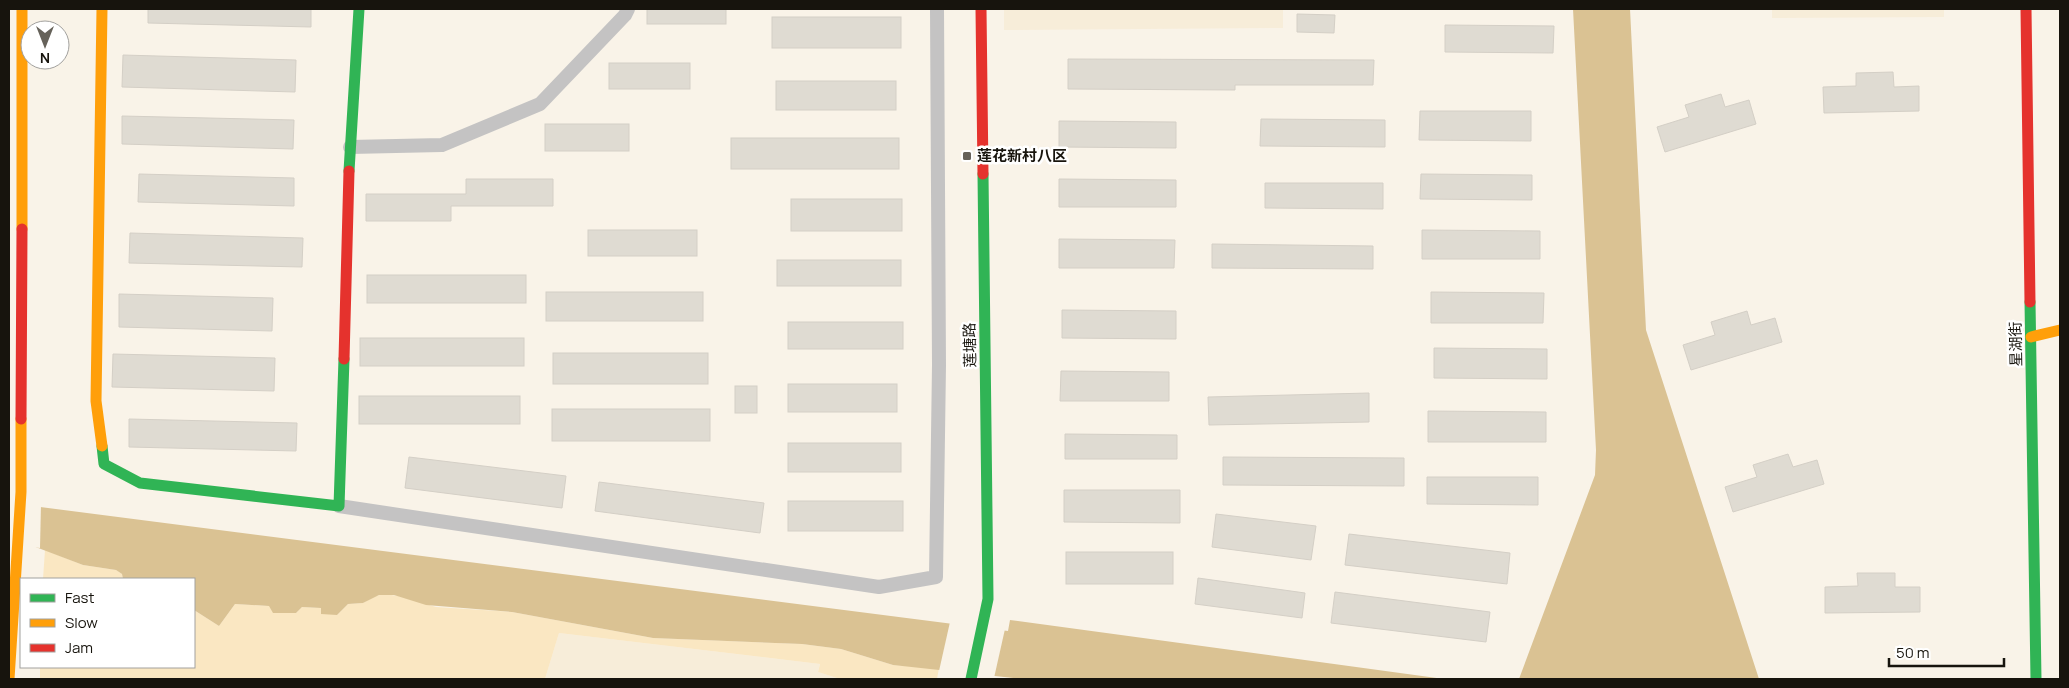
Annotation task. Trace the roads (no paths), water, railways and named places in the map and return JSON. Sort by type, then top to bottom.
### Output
[{"type":"street","points":[[9,679],[21,492],[22,9]]},
{"type":"street","points":[[102,9],[96,401],[104,464],[140,483],[340,506],[879,587],[936,578],[939,365],[937,9]]},
{"type":"street","points":[[340,506],[350,147],[359,9]]},
{"type":"street","points":[[350,147],[442,145],[540,104],[625,15],[628,9]]},
{"type":"street","name":"莲塘路","points":[[971,679],[988,599],[981,9]]},
{"type":"street","name":"星湖街","points":[[2026,9],[2036,679]]},
{"type":"street","points":[[2031,337],[2060,330]]},
{"type":"street","points":[[2031,337],[2060,343]]},
{"type":"place","name":"莲花新村八区","points":[[967,156]]}]
